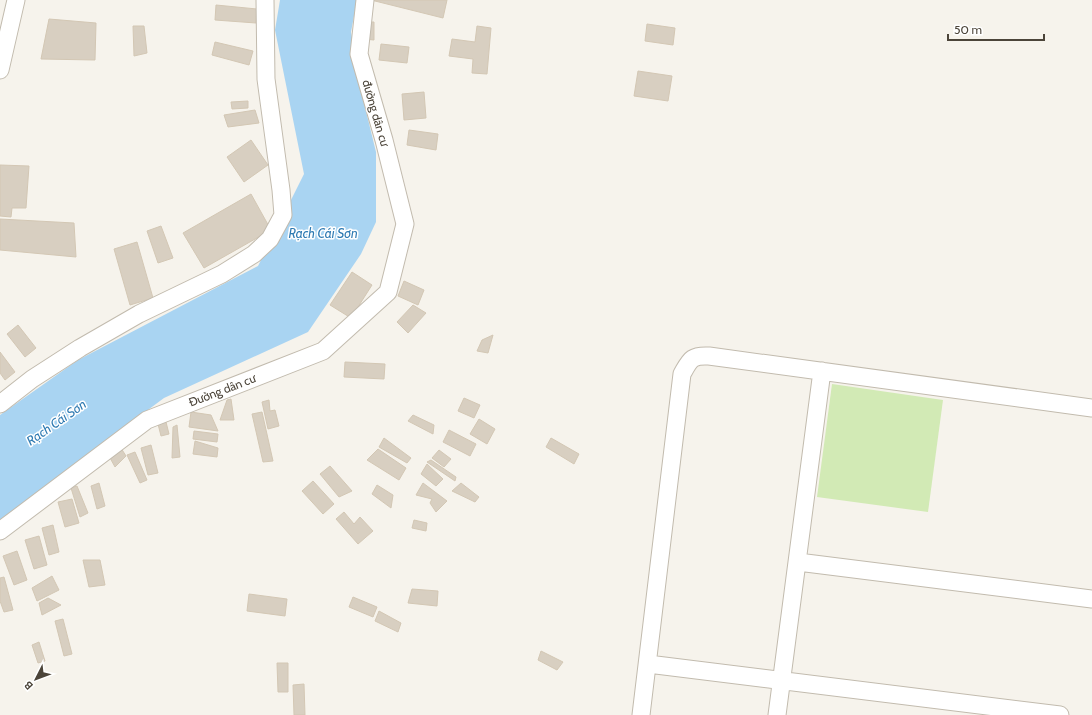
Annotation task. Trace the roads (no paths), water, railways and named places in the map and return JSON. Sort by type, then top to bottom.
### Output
[{"type":"street","points":[[0,404],[32,379],[87,344],[139,314],[222,274],[254,254],[270,238],[283,215],[266,79],[265,0]]},
{"type":"street","name":"đường dân cư","points":[[365,0],[359,54],[384,140],[405,224]]},
{"type":"street","points":[[0,70],[10,9]]},
{"type":"street","name":"Đường dân cư","points":[[0,531],[147,420],[323,351],[388,292],[405,224]]},
{"type":"street","points":[[641,715],[682,374],[691,359],[699,355],[708,356],[1092,408]]},
{"type":"street","points":[[778,715],[822,371]]},
{"type":"street","points":[[798,562],[1092,599]]},
{"type":"street","points":[[648,664],[1060,715]]},
{"type":"water","name":"Rạch Cái Sơn","points":[[280,0],[357,0],[351,32],[361,91],[376,152],[376,222],[361,254],[308,332],[164,398],[0,520],[0,415],[78,360],[258,266],[304,174],[275,30]]}]
